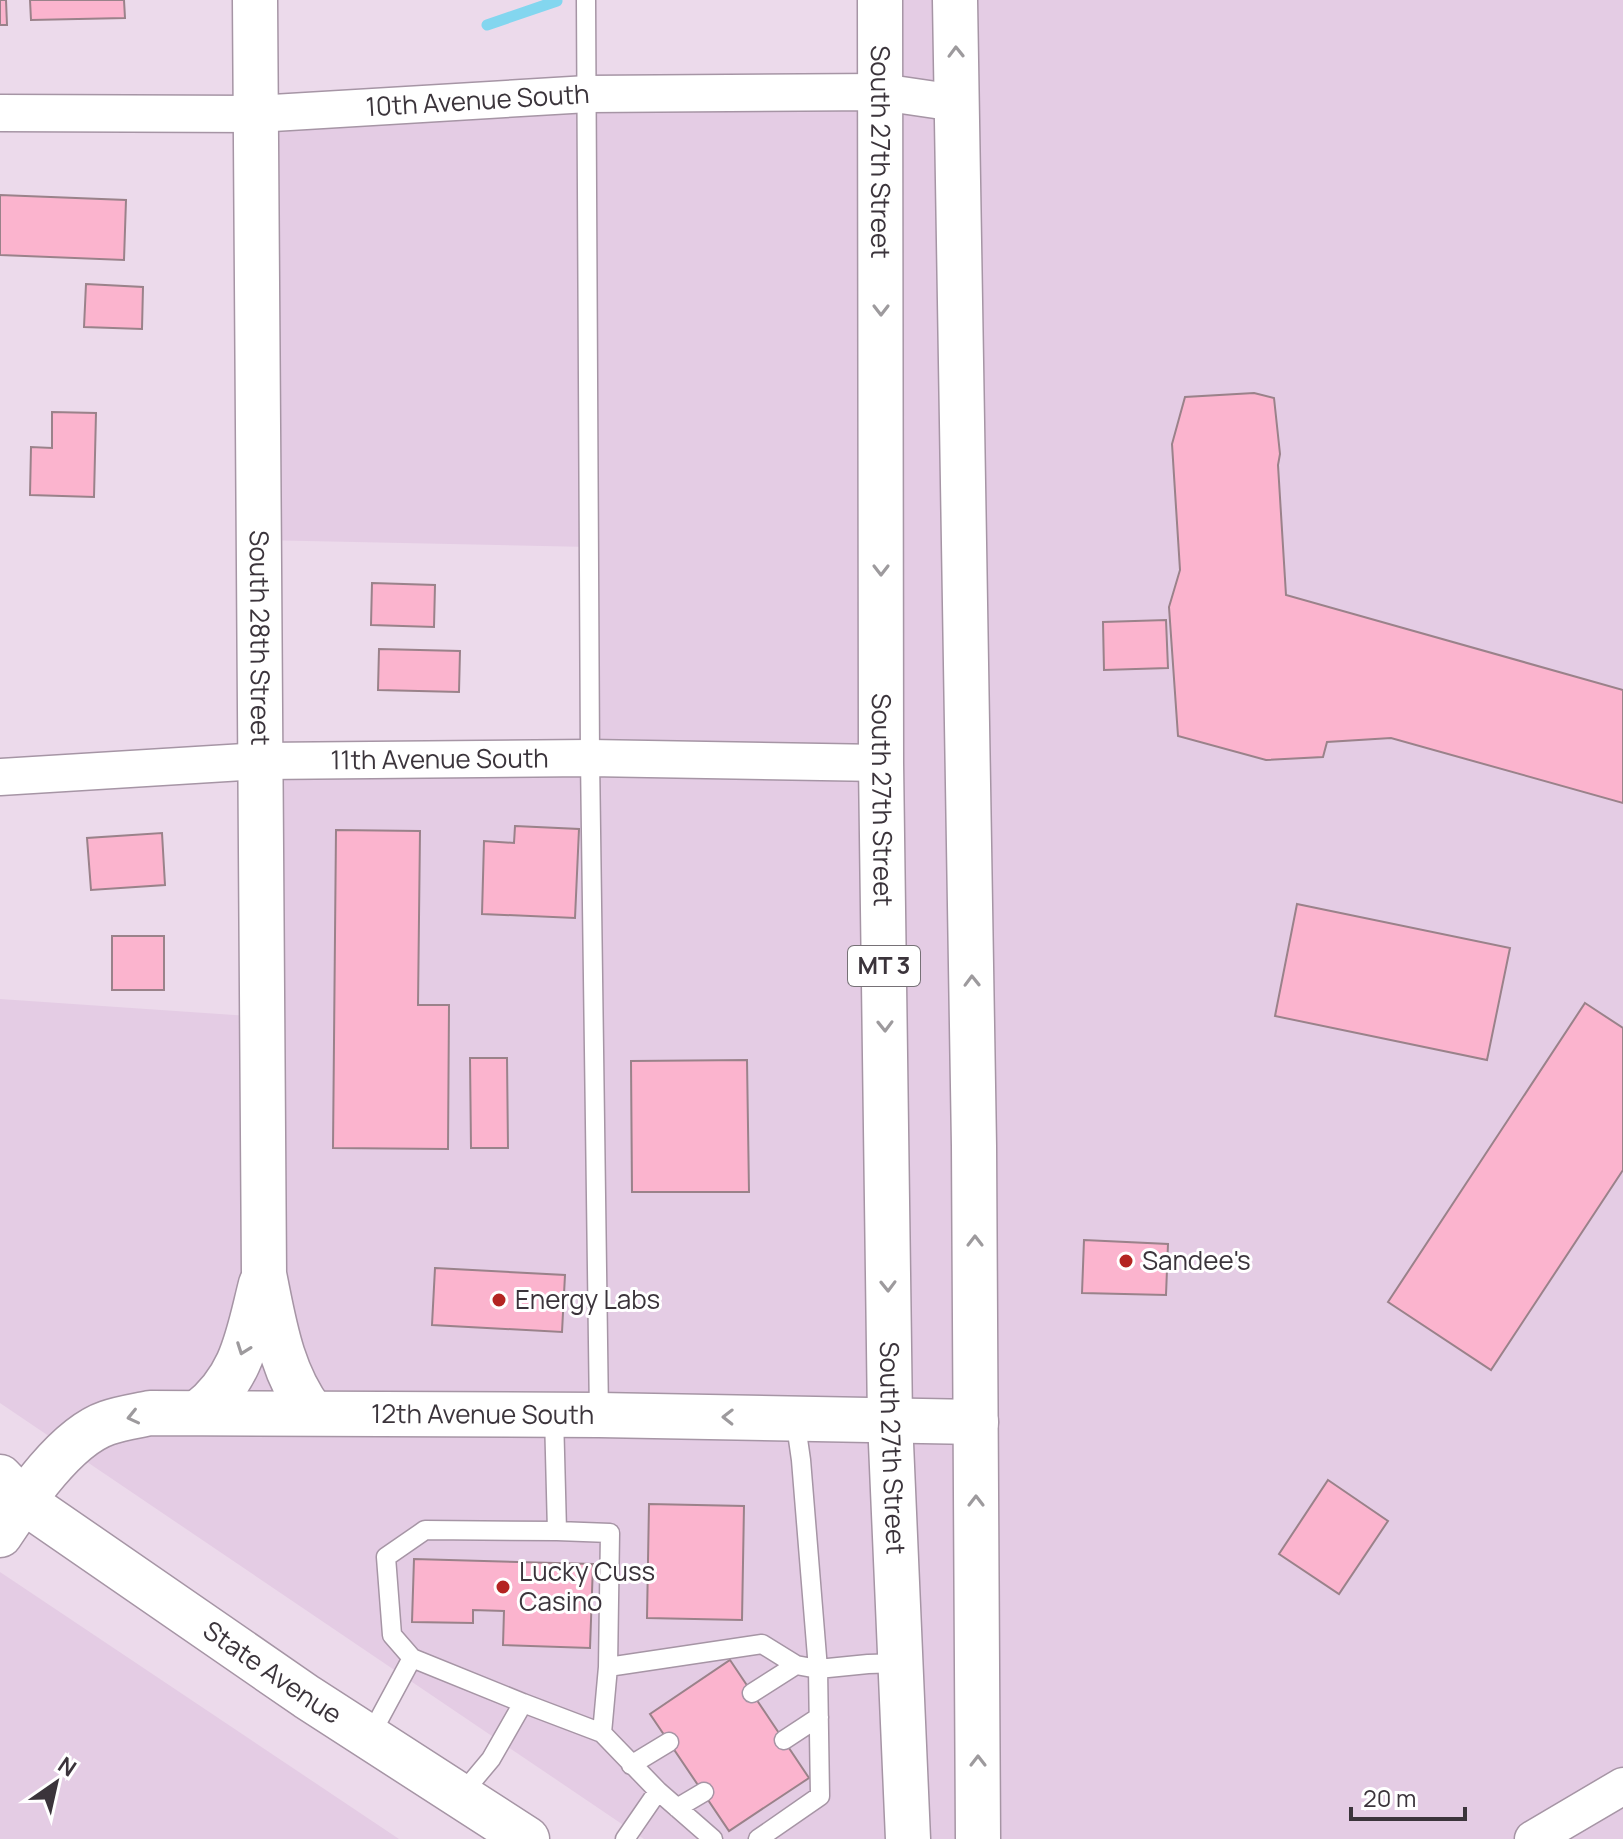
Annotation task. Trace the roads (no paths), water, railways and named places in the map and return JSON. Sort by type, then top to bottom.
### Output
[{"type":"main road","name":"South 28th Street","points":[[255,0],[264,1274],[279,1345],[289,1375],[312,1413]]},
{"type":"main road","name":"South 27th Street","points":[[880,0],[881,763],[890,1420],[908,1839]]},
{"type":"main road","points":[[955,0],[974,1099],[978,1839]]},
{"type":"main road","name":"South 28th Street","points":[[199,1412],[216,1399],[230,1380],[244,1351],[264,1274]]},
{"type":"main road","name":"12th Avenue South","points":[[6,1502],[94,1429],[108,1422],[150,1413],[599,1415],[976,1422]]},
{"type":"main road","name":"State Avenue","points":[[6,1502],[527,1839]]},
{"type":"street","name":"10th Avenue South","points":[[0,113],[256,114],[588,94],[881,92],[956,103]]},
{"type":"street","name":"11th Avenue South","points":[[0,777],[261,761],[590,758],[881,763]]},
{"type":"street","points":[[1533,1839],[1623,1786]]},
{"type":"lane","points":[[586,0],[590,758],[599,1415]]},
{"type":"lane","points":[[554,1415],[557,1531]]},
{"type":"lane","points":[[758,1839],[820,1796],[818,1669],[795,1418]]},
{"type":"lane","points":[[602,1733],[608,1667],[610,1533],[425,1530],[386,1557],[392,1635],[412,1658],[602,1733],[658,1791],[713,1839]]},
{"type":"lane","points":[[608,1667],[762,1644],[796,1665],[818,1669],[901,1663]]},
{"type":"lane","points":[[369,1737],[412,1658]]},
{"type":"lane","points":[[752,1693],[796,1665]]},
{"type":"lane","points":[[460,1796],[491,1759],[523,1703]]},
{"type":"lane","points":[[784,1740],[819,1717]]},
{"type":"lane","points":[[631,1765],[669,1742]]},
{"type":"lane","points":[[625,1839],[658,1791]]},
{"type":"lane","points":[[677,1808],[704,1792]]},
{"type":"waterway","points":[[487,25],[557,1]]},
{"type":"place","name":"Sandee's","points":[[1126,1261]]},
{"type":"place","name":"Energy Labs","points":[[499,1300]]},
{"type":"place","name":"Lucky Cuss Casino","points":[[503,1587]]}]
